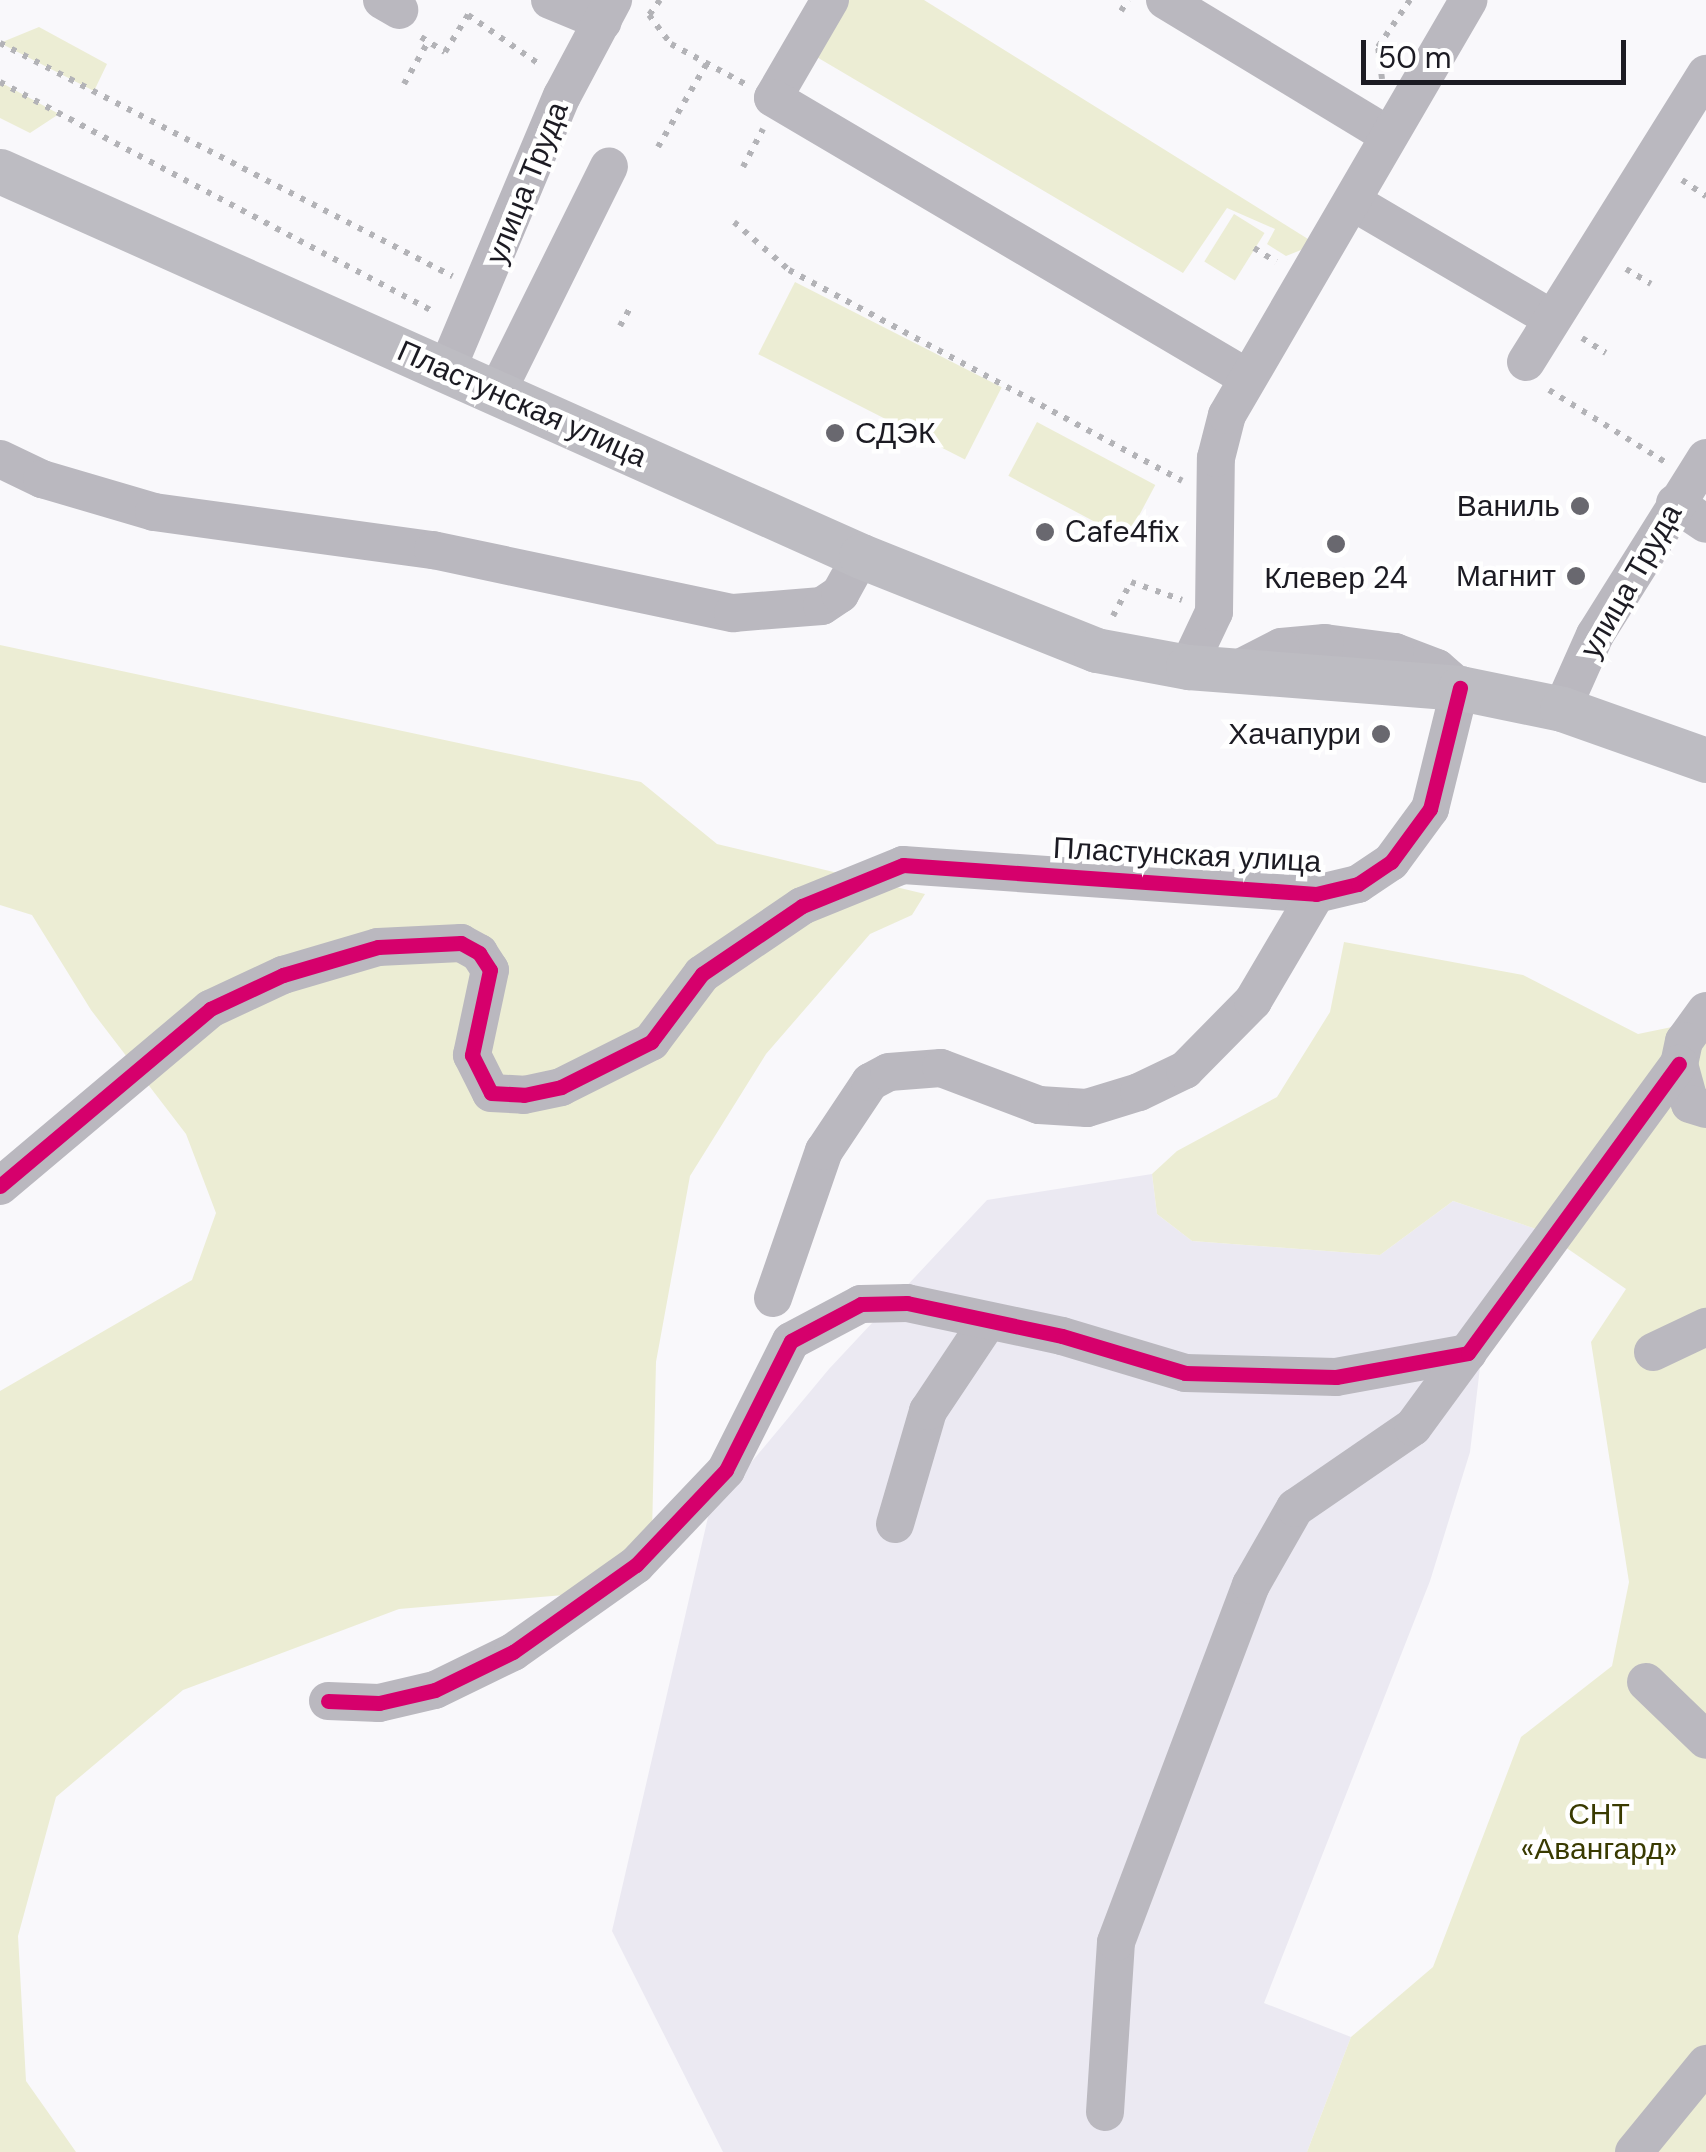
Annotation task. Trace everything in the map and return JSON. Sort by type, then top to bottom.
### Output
[{"type":"main road","name":"Пластунская улица","points":[[0,171],[861,556],[1096,650],[1188,666],[1460,688],[1562,709],[1706,760]]},
{"type":"street","points":[[550,0],[608,11]]},
{"type":"street","points":[[830,0],[773,98],[1248,378]]},
{"type":"street","points":[[1165,0],[1388,134]]},
{"type":"street","points":[[1188,666],[1214,612],[1214,498],[1228,414],[1468,0]]},
{"type":"street","name":"улица Труда","points":[[447,369],[562,96],[608,11]]},
{"type":"street","points":[[1526,362],[1706,74]]},
{"type":"street","points":[[496,394],[609,166]]},
{"type":"street","points":[[1353,202],[1552,318]]},
{"type":"street","points":[[0,459],[42,479],[154,512],[433,550],[733,614],[822,606],[840,594],[861,556]]},
{"type":"street","name":"улица Труда","points":[[1562,709],[1595,636],[1690,488]]},
{"type":"street","name":"Пластунская улица","points":[[0,1186],[210,1008],[283,975],[378,947],[460,944],[479,954],[490,970],[472,1055],[491,1093],[524,1096],[561,1087],[651,1042],[702,974],[802,906],[903,865],[1316,894],[1358,884],[1412,838],[1430,810],[1460,688]]},
{"type":"street","points":[[773,1298],[824,1151],[870,1082],[889,1072],[941,1068],[1038,1105],[1087,1108],[1139,1092],[1185,1070],[1253,1001],[1316,894]]},
{"type":"street","points":[[1105,2112],[1116,1942],[1251,1585],[1295,1508],[1413,1427],[1679,1064],[1684,1041],[1706,1011]]},
{"type":"street","points":[[1679,1064],[1690,1104],[1706,1110]]},
{"type":"street","points":[[328,1701],[379,1702],[435,1690],[513,1652],[636,1565],[726,1470],[791,1341],[861,1304],[908,1302],[1185,1373],[1336,1377],[1468,1353]]},
{"type":"street","points":[[895,1524],[928,1411],[988,1321]]},
{"type":"street","points":[[1653,1352],[1706,1327]]},
{"type":"street","points":[[1646,1682],[1706,1740]]},
{"type":"street","points":[[1634,2152],[1706,2064]]},
{"type":"path","points":[[660,0],[650,16],[671,44],[773,98]]},
{"type":"path","points":[[1121,11],[1128,0]]},
{"type":"path","points":[[398,14],[445,52],[468,14],[551,78]]},
{"type":"path","points":[[0,42],[483,291]]},
{"type":"path","points":[[404,84],[428,42]]},
{"type":"path","points":[[658,146],[707,63]]},
{"type":"path","points":[[0,82],[466,328]]},
{"type":"path","points":[[734,222],[789,270],[1214,498]]},
{"type":"path","points":[[620,326],[630,308]]},
{"type":"path","points":[[1526,362],[1543,386],[1690,488]]},
{"type":"path","points":[[1092,614],[1110,622],[1131,582],[1214,612]]},
{"type":"shaded area","points":[[1152,1174],[1157,1214],[1192,1241],[1380,1255],[1453,1201],[1542,1231],[1487,1308],[1470,1452],[1430,1581],[1264,2003],[1351,2037],[1307,2152],[723,2152],[612,1931],[709,1513],[829,1369],[987,1200]]},
{"type":"green space","points":[[845,0],[924,0],[1316,244],[1286,256],[1267,244],[1275,229],[1227,208],[1183,273],[815,56]]},
{"type":"green space","points":[[39,27],[107,64],[94,91],[0,43]]},
{"type":"green space","points":[[0,82],[59,114],[30,133],[0,118]]},
{"type":"green space","points":[[1234,214],[1265,233],[1235,281],[1204,261]]},
{"type":"green space","points":[[795,282],[1002,387],[965,459],[758,354]]},
{"type":"green space","points":[[1037,422],[1155,485],[1127,539],[1008,476]]},
{"type":"green space","points":[[0,645],[641,782],[717,844],[925,894],[912,915],[870,934],[766,1054],[690,1176],[656,1362],[652,1534],[576,1594],[399,1609],[183,1690],[56,1797],[18,1936],[26,2081],[76,2152],[0,2152],[0,1391],[192,1280],[216,1213],[186,1134],[91,1010],[32,915],[0,905]]},
{"type":"green space","name":"СНТ «Авангард»","points":[[1344,942],[1523,975],[1638,1034],[1706,1020],[1706,2152],[1307,2152],[1351,2037],[1433,1967],[1521,1737],[1612,1666],[1629,1582],[1591,1342],[1626,1289],[1542,1231],[1453,1201],[1380,1255],[1192,1241],[1157,1214],[1152,1174],[1177,1151],[1277,1097],[1330,1012]]},
{"type":"cycle path","points":[[0,1186],[210,1009],[283,975],[378,947],[461,943],[479,953],[490,970],[472,1055],[491,1093],[524,1095],[561,1087],[651,1042],[702,974],[802,906],[903,865],[1316,894],[1358,884],[1391,862],[1430,809],[1460,688]]},
{"type":"cycle path","points":[[328,1701],[379,1703],[435,1690],[513,1652],[636,1565],[726,1470],[791,1341],[861,1304],[907,1303],[1062,1336],[1185,1373],[1336,1377],[1468,1353],[1679,1064]]},
{"type":"place","name":"СДЭК","points":[[835,433]]},
{"type":"place","name":"Ваниль","points":[[1580,506]]},
{"type":"place","name":"Cafe4fix","points":[[1045,532]]},
{"type":"place","name":"Клевер 24","points":[[1336,544]]},
{"type":"place","name":"Магнит","points":[[1576,576]]},
{"type":"place","name":"Хачапури","points":[[1381,734]]}]
